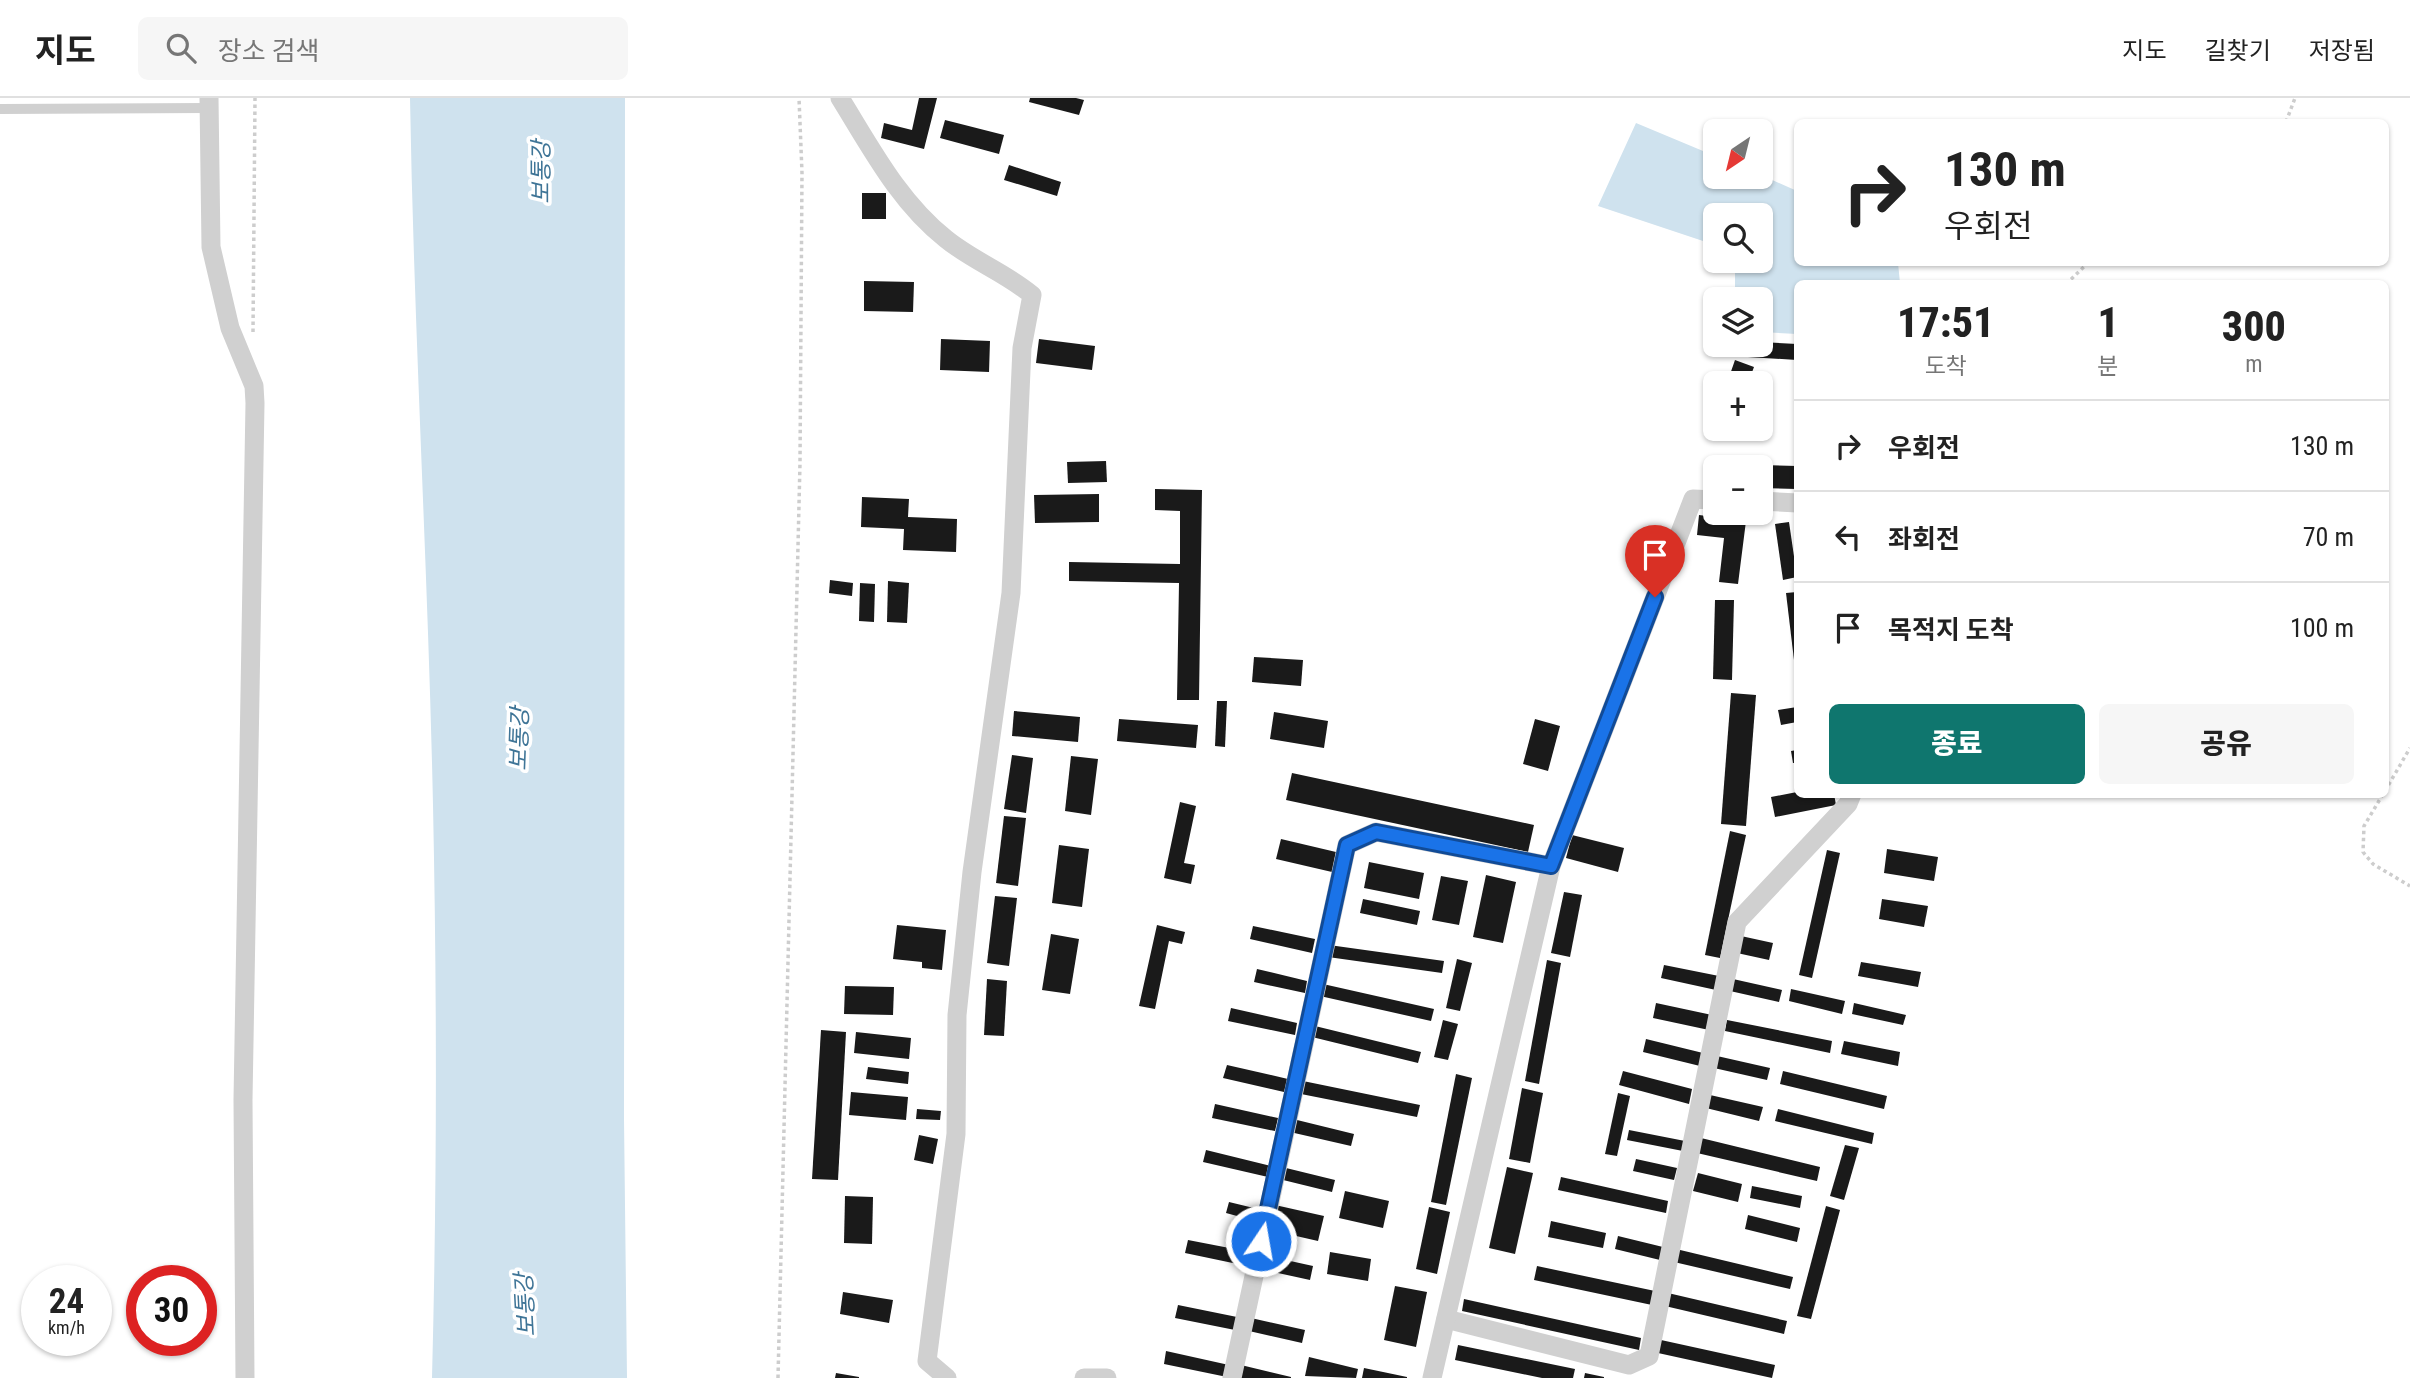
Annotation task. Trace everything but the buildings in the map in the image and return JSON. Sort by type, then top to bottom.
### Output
[{"type":"street","points":[[840,98],[902,197],[947,240],[1015,281],[1032,295],[1022,348],[1011,593],[972,872],[957,1015],[956,1134],[927,1361],[947,1378]]},
{"type":"street","points":[[209,103],[211,247],[230,328],[254,386],[255,403],[243,1100],[245,1378]]},
{"type":"street","points":[[1432,1378],[1551,866],[1693,499],[1703,499]]},
{"type":"street","points":[[1773,502],[1794,503]]},
{"type":"street","points":[[1446,1319],[1629,1365],[1649,1356],[1737,922],[1848,804],[1850,798]]},
{"type":"street","points":[[1232,1378],[1347,845],[1376,832],[1551,866]]},
{"type":"street","points":[[1084,1378],[1107,1378]]},
{"type":"lane","points":[[0,109],[209,103]]},
{"type":"path","points":[[253,338],[255,98]]},
{"type":"path","points":[[779,1378],[800,477],[802,173],[799,98]]},
{"type":"path","points":[[2287,119],[2295,98]]},
{"type":"path","points":[[2070,280],[2085,266]]},
{"type":"path","points":[[2389,784],[2410,748]]},
{"type":"path","points":[[2381,798],[2364,827],[2363,852],[2373,864],[2410,886]]},
{"type":"water","name":"보통강","points":[[410,98],[625,98],[624,1119],[627,1378],[432,1378],[436,1163],[434,877]]},
{"type":"water","points":[[1636,123],[1703,151],[1703,189],[1773,189],[1773,180],[1794,190],[1794,266],[1898,266],[1900,280],[1794,280],[1794,334],[1773,333],[1773,287],[1735,287],[1735,273],[1773,273],[1773,203],[1703,203],[1703,241],[1598,206]]},
{"type":"route","points":[[1261,1241],[1347,845],[1376,832],[1551,866],[1655,597]]}]
